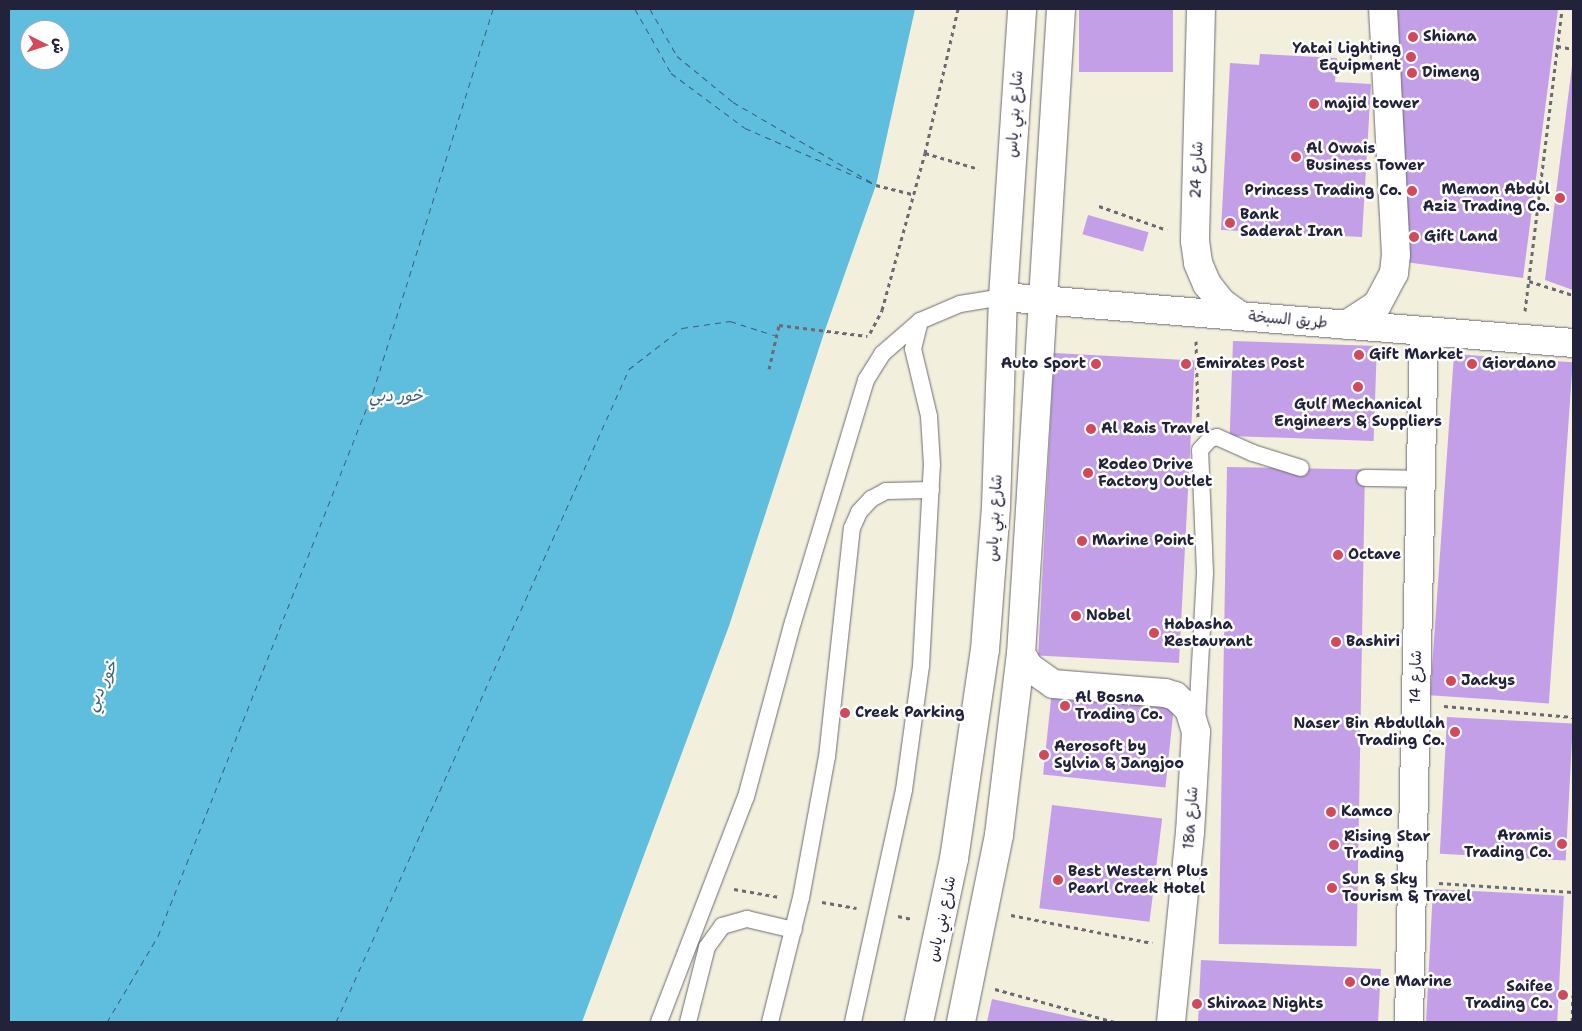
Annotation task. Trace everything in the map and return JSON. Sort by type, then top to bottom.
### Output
[{"type":"street","name":"شارع بني ياس","points":[[919,1022],[942,926],[965,793],[985,650],[996,507],[1003,298],[1022,9]]},
{"type":"street","points":[[961,1022],[999,835],[1021,654],[1061,9]]},
{"type":"street","name":"شارع 24","points":[[1201,9],[1195,241],[1198,263],[1207,284],[1221,302],[1240,316]]},
{"type":"street","points":[[1346,324],[1363,317],[1387,290],[1396,255],[1383,9]]},
{"type":"street","name":"طريق السبخة","points":[[1003,298],[1573,343]]},
{"type":"street","name":"شارع 14","points":[[1409,1022],[1424,331]]},
{"type":"street","points":[[1021,654],[1029,667],[1053,684],[1175,696],[1189,709],[1196,732]]},
{"type":"street","name":"18a شارع","points":[[1171,1022],[1180,949],[1196,732]]},
{"type":"lane","points":[[659,1022],[752,779],[855,407],[866,380],[882,354],[920,321],[960,304],[1003,298]]},
{"type":"lane","points":[[853,1022],[879,912],[904,790],[921,666],[931,490],[929,416],[913,350],[920,321]]},
{"type":"lane","points":[[1196,732],[1205,573],[1199,458],[1204,443],[1217,437],[1253,453],[1301,468]]},
{"type":"lane","points":[[1365,478],[1421,478]]},
{"type":"lane","points":[[770,1022],[801,898],[837,687],[852,528],[859,512],[871,499],[886,491],[931,490]]},
{"type":"lane","points":[[688,1022],[707,947],[722,926],[747,919],[794,930]]},
{"type":"path","points":[[868,336],[882,310],[926,153],[958,9]]},
{"type":"path","points":[[1522,339],[1562,9]]},
{"type":"path","points":[[1557,46],[1573,49]]},
{"type":"path","points":[[926,153],[979,169]]},
{"type":"path","points":[[876,185],[913,194]]},
{"type":"path","points":[[1099,206],[1148,222]]},
{"type":"path","points":[[1529,281],[1573,295]]},
{"type":"path","points":[[769,369],[779,325],[868,336],[877,344],[882,354]]},
{"type":"path","points":[[1196,336],[1199,458]]},
{"type":"path","points":[[1416,703],[1573,717]]},
{"type":"path","points":[[1412,881],[1573,892]]},
{"type":"path","points":[[713,885],[770,896],[801,898],[942,926]]},
{"type":"path","points":[[1002,913],[1180,949]]},
{"type":"path","points":[[993,989],[1115,1022]]},
{"type":"path","points":[[1572,1022],[1573,995]]},
{"type":"water","name":"خور دبي","points":[[9,9],[915,9],[876,185],[824,333],[729,626],[582,1022],[9,1022]]},
{"type":"building","points":[[1079,9],[1173,9],[1173,72],[1079,72]]},
{"type":"building","points":[[1390,9],[1558,9],[1523,278],[1398,261]]},
{"type":"building","name":"Al Owais Business Tower","points":[[1260,54],[1337,58],[1335,82],[1371,84],[1362,237],[1221,230],[1230,63],[1259,65]]},
{"type":"building","points":[[1573,58],[1573,290],[1545,280]]},
{"type":"building","points":[[1088,215],[1149,232],[1143,252],[1082,234]]},
{"type":"building","points":[[1233,341],[1377,346],[1374,441],[1230,436]]},
{"type":"building","points":[[1054,353],[1195,360],[1179,663],[1038,656]]},
{"type":"building","points":[[1454,354],[1573,362],[1549,703],[1430,695]]},
{"type":"building","points":[[1227,467],[1365,469],[1357,946],[1219,944]]},
{"type":"building","points":[[1052,690],[1174,703],[1165,787],[1043,775]]},
{"type":"building","points":[[1447,717],[1573,724],[1566,860],[1440,854]]},
{"type":"building","points":[[1052,805],[1162,819],[1149,922],[1039,908]]},
{"type":"building","points":[[1433,889],[1564,896],[1557,1022],[1426,1022]]},
{"type":"building","points":[[1201,960],[1381,969],[1378,1022],[1198,1022]]},
{"type":"building","points":[[992,999],[1090,1021],[1090,1022],[987,1022]]},
{"type":"ferry route","points":[[107,1022],[158,936],[373,392],[493,9]]},
{"type":"ferry route","points":[[635,9],[671,73],[745,128],[876,185]]},
{"type":"ferry route","points":[[650,9],[677,56],[733,102],[871,182]]},
{"type":"ferry route","points":[[336,1022],[629,369],[682,328],[730,321],[777,336]]},
{"type":"place","name":"Shiana","points":[[1413,37]]},
{"type":"place","name":"Yatai Lighting Equipment","points":[[1411,57]]},
{"type":"place","name":"Dimeng","points":[[1412,73]]},
{"type":"place","name":"majid tower","points":[[1314,104]]},
{"type":"place","name":"Al Owais Business Tower","points":[[1296,157]]},
{"type":"place","name":"Princess Trading Co.","points":[[1412,191]]},
{"type":"place","name":"Memon Abdul Aziz Trading Co.","points":[[1560,198]]},
{"type":"place","name":"Bank Saderat Iran","points":[[1230,223]]},
{"type":"place","name":"Gift Land","points":[[1414,237]]},
{"type":"place","name":"Gift Market","points":[[1359,355]]},
{"type":"place","name":"Auto Sport","points":[[1096,364]]},
{"type":"place","name":"Emirates Post","points":[[1186,364]]},
{"type":"place","name":"Giordano","points":[[1472,364]]},
{"type":"place","name":"Gulf Mechanical Engineers & Suppliers","points":[[1358,387]]},
{"type":"place","name":"Al Rais Travel","points":[[1091,429]]},
{"type":"place","name":"Rodeo Drive Factory Outlet","points":[[1088,473]]},
{"type":"place","name":"Marine Point","points":[[1082,541]]},
{"type":"place","name":"Octave","points":[[1338,555]]},
{"type":"place","name":"Nobel","points":[[1076,616]]},
{"type":"place","name":"Habasha Restaurant","points":[[1154,633]]},
{"type":"place","name":"Bashiri","points":[[1336,642]]},
{"type":"place","name":"Jackys","points":[[1451,681]]},
{"type":"place","name":"Al Bosna Trading Co.","points":[[1065,706]]},
{"type":"place","name":"Creek Parking","points":[[845,713]]},
{"type":"place","name":"Naser Bin Abdullah Trading Co.","points":[[1455,732]]},
{"type":"place","name":"Aerosoft by Sylvia & Jangjoo","points":[[1044,755]]},
{"type":"place","name":"Kamco","points":[[1331,812]]},
{"type":"place","name":"Aramis Trading Co.","points":[[1562,844]]},
{"type":"place","name":"Rising Star Trading","points":[[1334,845]]},
{"type":"place","name":"Best Western Plus Pearl Creek Hotel","points":[[1058,880]]},
{"type":"place","name":"Sun & Sky Tourism & Travel","points":[[1332,888]]},
{"type":"place","name":"One Marine","points":[[1350,982]]},
{"type":"place","name":"Saifee Trading Co.","points":[[1563,995]]},
{"type":"place","name":"Shiraaz Nights","points":[[1197,1004]]}]
